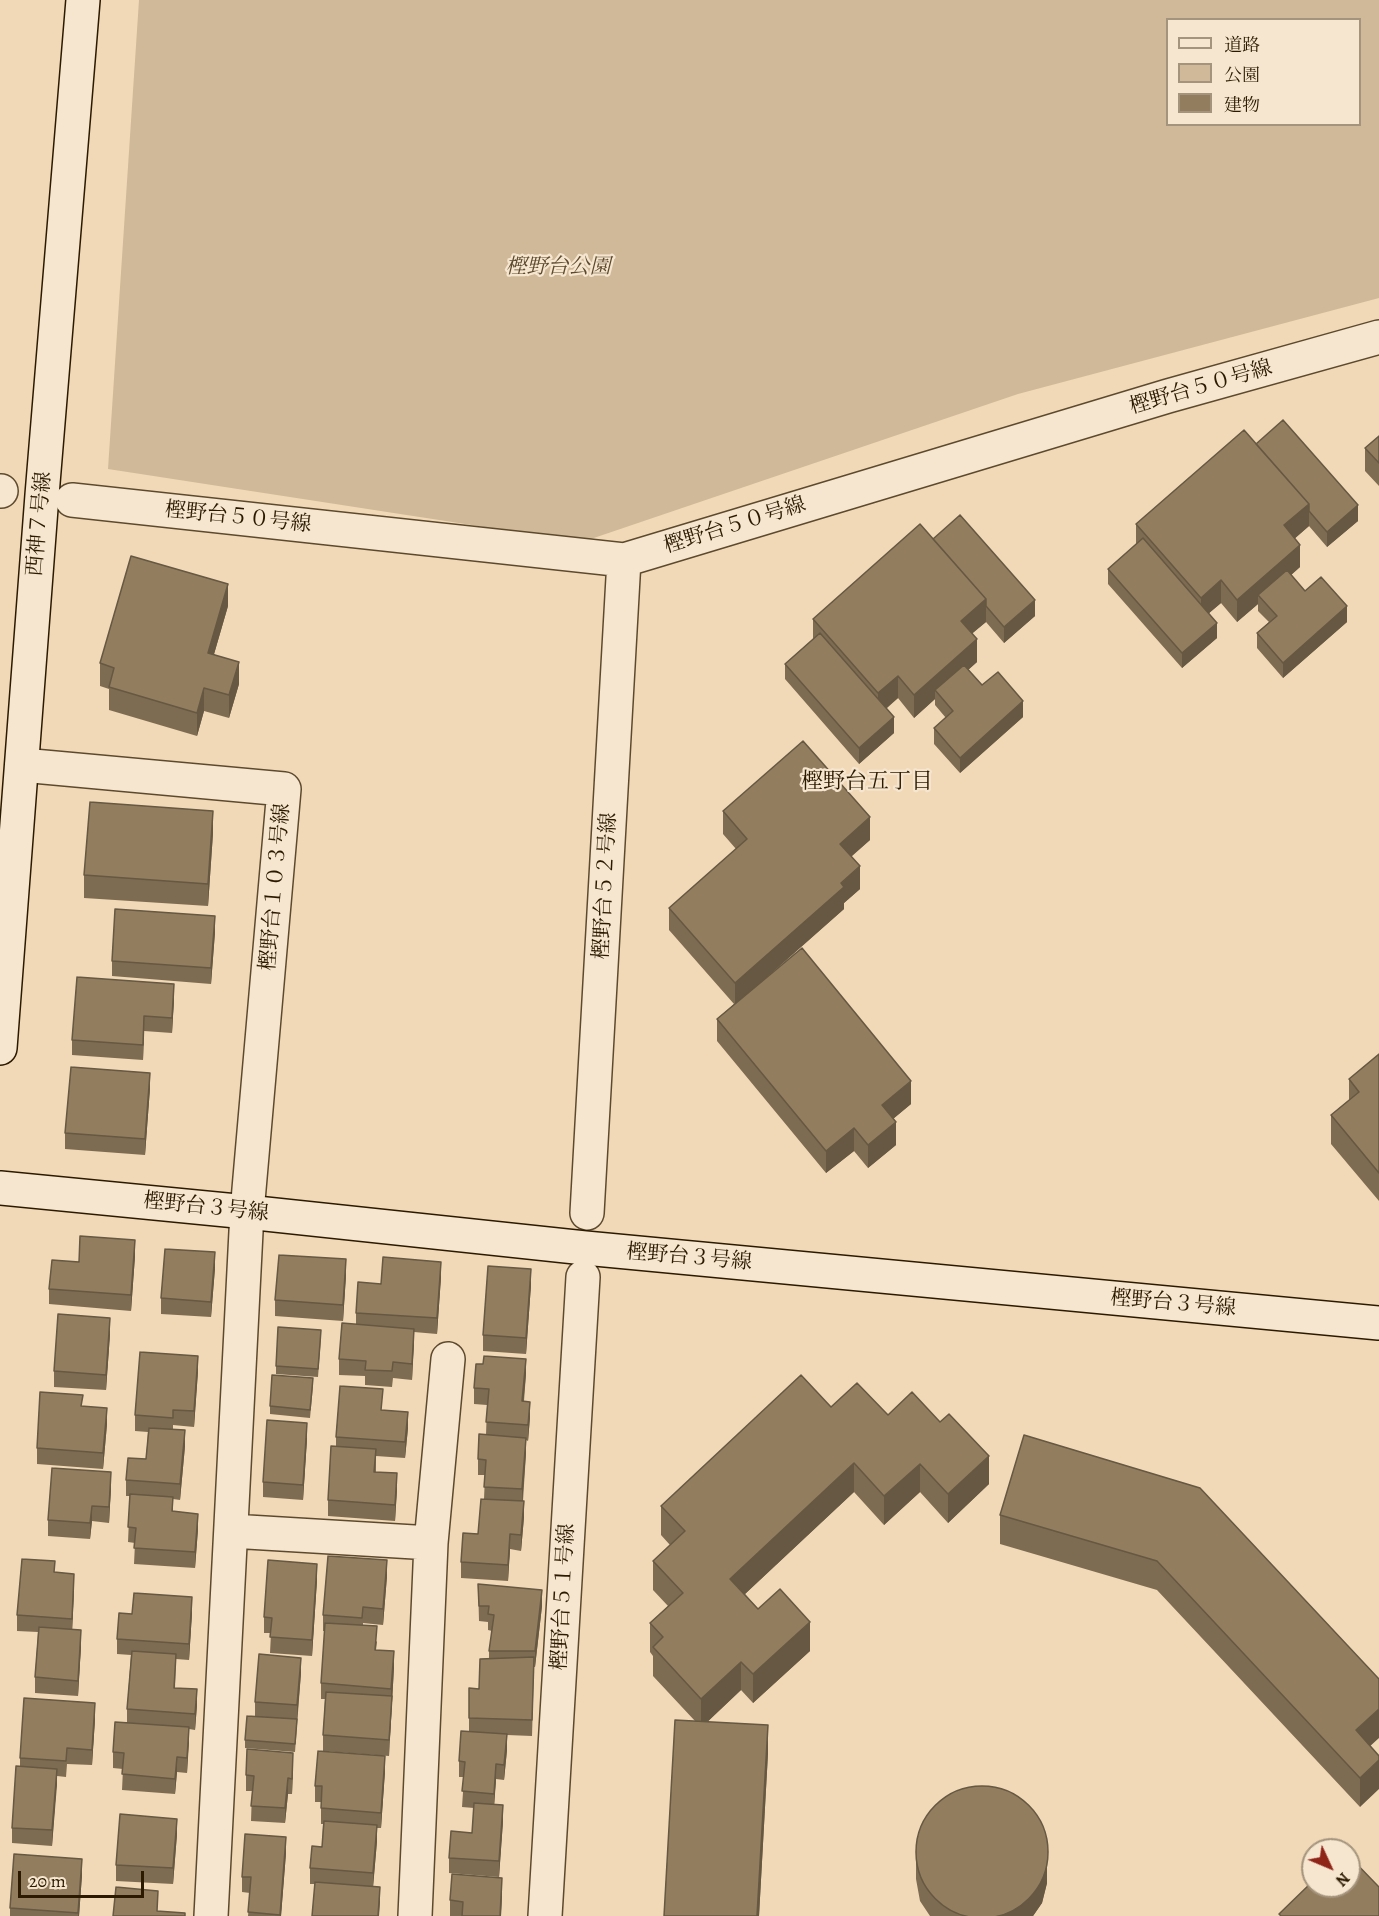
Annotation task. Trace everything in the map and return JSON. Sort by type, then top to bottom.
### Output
[{"type":"street","name":"西神７号線","points":[[0,1048],[83,0]]},
{"type":"street","name":"樫野台５０号線","points":[[72,500],[624,560],[1168,396],[1379,337]]},
{"type":"street","name":"樫野台５２号線","points":[[587,1213],[624,560]]},
{"type":"street","name":"樫野台１０３号線","points":[[22,765],[284,789],[247,1212]]},
{"type":"street","name":"樫野台３号線","points":[[0,1188],[597,1250],[1379,1323]]},
{"type":"street","points":[[211,1916],[247,1212]]},
{"type":"street","name":"樫野台５１号線","points":[[545,1916],[583,1277]]},
{"type":"street","points":[[415,1916],[431,1543],[448,1359]]},
{"type":"street","points":[[231,1531],[431,1543]]},
{"type":"green space","name":"樫野台公園","points":[[139,0],[1379,0],[1379,298],[1018,394],[582,542],[108,469]]},
{"type":"building","points":[[1283,420],[1358,505],[1327,532],[1309,511],[1309,504],[1256,444]]},
{"type":"building","points":[[1244,430],[1309,504],[1284,525],[1300,545],[1237,600],[1221,580],[1201,598],[1136,524]]},
{"type":"building","points":[[1379,436],[1379,463],[1365,448]]},
{"type":"building","points":[[960,515],[1035,600],[1004,627],[986,606],[986,599],[933,539]]},
{"type":"building","points":[[920,524],[986,599],[961,621],[977,639],[914,695],[898,676],[878,693],[813,619]]},
{"type":"building","points":[[1143,538],[1217,623],[1182,653],[1108,569]]},
{"type":"building","points":[[131,556],[228,584],[208,653],[239,662],[229,695],[204,688],[197,713],[109,687],[114,668],[100,663]]},
{"type":"building","points":[[1287,570],[1305,591],[1321,577],[1347,606],[1283,663],[1257,633],[1277,616],[1258,595]]},
{"type":"building","points":[[820,633],[894,717],[859,748],[785,664]]},
{"type":"building","points":[[964,665],[982,685],[998,672],[1023,701],[960,758],[934,728],[953,711],[935,690]]},
{"type":"building","points":[[803,741],[870,817],[840,844],[860,866],[841,883],[844,887],[735,983],[669,908],[747,839],[723,811]]},
{"type":"building","points":[[90,802],[213,811],[208,884],[84,875]]},
{"type":"building","points":[[115,909],[215,916],[211,968],[112,961]]},
{"type":"building","points":[[802,948],[911,1081],[882,1105],[896,1122],[868,1145],[854,1128],[826,1151],[717,1019]]},
{"type":"building","points":[[77,977],[174,984],[172,1018],[144,1016],[143,1045],[72,1040]]},
{"type":"building","points":[[1379,1054],[1379,1173],[1331,1115],[1359,1092],[1349,1079]]},
{"type":"building","points":[[71,1067],[150,1073],[145,1139],[65,1133]]},
{"type":"building","points":[[80,1236],[135,1240],[131,1295],[49,1289],[52,1260],[79,1262]]},
{"type":"building","points":[[165,1249],[215,1252],[211,1302],[161,1298]]},
{"type":"building","points":[[279,1255],[346,1259],[343,1305],[275,1300]]},
{"type":"building","points":[[383,1257],[441,1262],[437,1318],[356,1313],[358,1282],[381,1284]]},
{"type":"building","points":[[488,1266],[531,1269],[526,1338],[483,1335]]},
{"type":"building","points":[[58,1314],[110,1318],[106,1375],[54,1371]]},
{"type":"building","points":[[342,1323],[414,1329],[412,1364],[393,1362],[392,1371],[365,1370],[366,1361],[339,1359]]},
{"type":"building","points":[[278,1327],[321,1330],[318,1369],[276,1366]]},
{"type":"building","points":[[140,1352],[198,1356],[194,1411],[173,1410],[173,1418],[135,1415]]},
{"type":"building","points":[[484,1356],[526,1359],[522,1401],[530,1402],[528,1425],[486,1422],[489,1389],[474,1388],[476,1364],[483,1364]]},
{"type":"building","points":[[272,1375],[313,1378],[310,1410],[270,1406]]},
{"type":"building","points":[[801,1375],[831,1407],[857,1383],[888,1415],[912,1392],[940,1422],[949,1414],[989,1456],[948,1494],[920,1464],[884,1496],[854,1463],[730,1579],[758,1609],[780,1589],[810,1622],[753,1674],[741,1662],[701,1699],[653,1647],[663,1637],[650,1623],[683,1593],[653,1561],[685,1531],[661,1506]]},
{"type":"building","points":[[340,1386],[383,1389],[381,1410],[408,1412],[405,1442],[336,1437]]},
{"type":"building","points":[[40,1392],[83,1395],[81,1406],[107,1408],[103,1453],[37,1448]]},
{"type":"building","points":[[267,1420],[307,1423],[303,1485],[263,1482]]},
{"type":"building","points":[[149,1428],[185,1430],[180,1484],[126,1480],[128,1458],[146,1459]]},
{"type":"building","points":[[479,1434],[526,1438],[522,1489],[484,1487],[486,1460],[478,1459]]},
{"type":"building","points":[[1024,1435],[1200,1488],[1379,1679],[1379,1709],[1356,1730],[1379,1756],[1379,1760],[1360,1778],[1157,1561],[1000,1515]]},
{"type":"building","points":[[331,1446],[376,1449],[374,1472],[397,1473],[395,1505],[328,1500]]},
{"type":"building","points":[[52,1468],[111,1472],[109,1507],[92,1506],[90,1523],[48,1520]]},
{"type":"building","points":[[130,1494],[173,1497],[172,1511],[198,1514],[195,1552],[134,1548],[136,1528],[128,1527]]},
{"type":"building","points":[[481,1499],[524,1501],[521,1535],[510,1534],[508,1565],[461,1562],[463,1533],[478,1534]]},
{"type":"building","points":[[328,1556],[387,1560],[383,1609],[363,1607],[362,1618],[323,1615]]},
{"type":"building","points":[[22,1559],[55,1561],[54,1572],[74,1574],[72,1619],[17,1615]]},
{"type":"building","points":[[268,1560],[317,1564],[312,1640],[270,1637],[272,1618],[264,1617]]},
{"type":"building","points":[[478,1584],[542,1590],[535,1651],[489,1651],[494,1615],[488,1614],[489,1606],[479,1606]]},
{"type":"building","points":[[134,1593],[192,1597],[189,1644],[117,1639],[119,1613],[132,1614]]},
{"type":"building","points":[[325,1623],[377,1626],[375,1650],[394,1651],[391,1689],[321,1683]]},
{"type":"building","points":[[39,1627],[81,1630],[78,1681],[35,1677]]},
{"type":"building","points":[[132,1651],[176,1654],[174,1688],[197,1689],[195,1714],[127,1709]]},
{"type":"building","points":[[259,1654],[301,1658],[297,1705],[255,1702]]},
{"type":"building","points":[[534,1657],[532,1720],[469,1718],[469,1688],[479,1689],[480,1659]]},
{"type":"building","points":[[326,1692],[392,1696],[389,1740],[323,1735]]},
{"type":"building","points":[[24,1698],[95,1703],[92,1750],[67,1748],[66,1761],[20,1758]]},
{"type":"building","points":[[247,1716],[297,1719],[295,1744],[245,1740]]},
{"type":"building","points":[[675,1720],[768,1725],[757,1916],[664,1916]]},
{"type":"building","points":[[115,1722],[189,1727],[187,1758],[177,1757],[175,1779],[122,1774],[124,1753],[113,1752]]},
{"type":"building","points":[[461,1731],[507,1734],[504,1765],[496,1764],[494,1794],[462,1791],[465,1762],[459,1761]]},
{"type":"building","points":[[247,1749],[293,1753],[292,1779],[288,1778],[285,1808],[251,1806],[254,1776],[246,1775]]},
{"type":"building","points":[[318,1751],[385,1756],[381,1813],[321,1808],[322,1786],[315,1786]]},
{"type":"building","points":[[16,1766],[57,1769],[52,1830],[12,1828]]},
{"type":"building","points":[[982,1786],[1007,1791],[1018,1797],[1037,1816],[1046,1839],[1048,1852],[1046,1865],[1037,1888],[1018,1907],[1007,1913],[988,1917],[969,1916],[946,1907],[927,1888],[921,1877],[916,1852],[921,1827],[936,1806],[957,1791]]},
{"type":"building","points":[[474,1803],[503,1805],[499,1861],[449,1858],[451,1831],[472,1833]]},
{"type":"building","points":[[120,1814],[177,1819],[173,1868],[116,1865]]},
{"type":"building","points":[[324,1821],[377,1825],[373,1873],[310,1868],[312,1846],[322,1847]]},
{"type":"building","points":[[245,1834],[286,1837],[280,1915],[248,1912],[251,1877],[242,1877]]},
{"type":"building","points":[[14,1854],[82,1859],[78,1913],[10,1908]]},
{"type":"building","points":[[1361,1868],[1379,1887],[1379,1916],[1281,1916],[1279,1914],[1301,1893],[1301,1898],[1361,1898]]},
{"type":"building","points":[[452,1874],[502,1878],[500,1916],[462,1916],[463,1902],[450,1900]]},
{"type":"building","points":[[315,1882],[380,1887],[378,1916],[312,1916]]},
{"type":"building","points":[[116,1887],[158,1891],[157,1911],[185,1913],[185,1916],[113,1916]]},
{"type":"district","name":"樫野台五丁目","points":[[867,783]]}]
